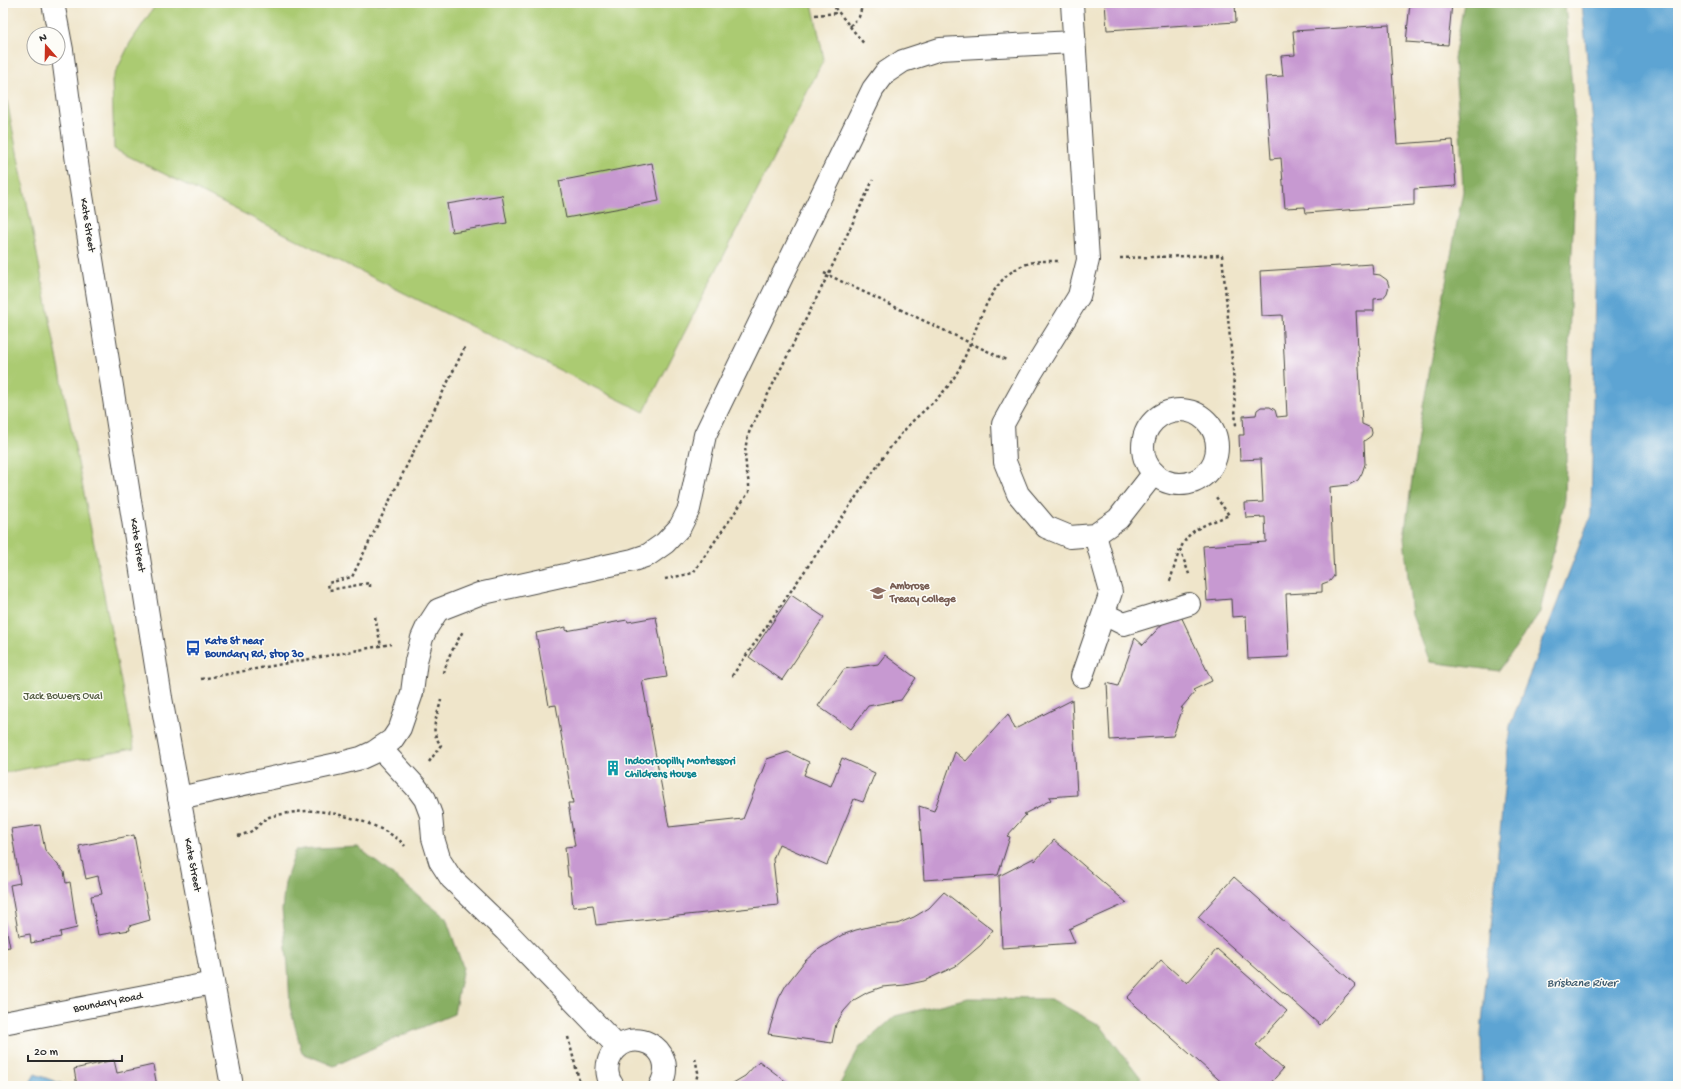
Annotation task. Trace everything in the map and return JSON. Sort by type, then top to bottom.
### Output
[{"type":"street","name":"Kate Street","points":[[53,3],[62,50],[79,178],[165,718],[232,1086]]},
{"type":"street","points":[[1072,3],[1073,42],[1088,260],[1079,296],[1032,372],[1003,424],[1005,462],[1018,494],[1046,527],[1070,537],[1095,534],[1118,519],[1154,474]]},
{"type":"street","points":[[179,798],[355,760],[380,748],[392,740],[400,728],[412,693],[416,661],[422,638],[438,610],[479,594],[633,560],[648,555],[665,543],[680,527],[689,509],[705,435],[873,89],[885,73],[903,61],[940,49],[1073,42]]},
{"type":"street","points":[[1082,676],[1111,592],[1095,534]]},
{"type":"street","points":[[1104,614],[1124,624],[1189,604]]},
{"type":"street","points":[[380,748],[425,799],[431,816],[433,838],[440,861],[451,878],[505,930],[618,1047]]},
{"type":"street","name":"Boundary Road","points":[[3,1023],[213,983]]},
{"type":"street","points":[[613,1086],[608,1074],[608,1063],[612,1054],[618,1047],[626,1042],[635,1040],[645,1041],[653,1045],[665,1060],[666,1069],[664,1079],[660,1086]]},
{"type":"path","points":[[831,3],[865,45]]},
{"type":"path","points":[[850,26],[859,17],[863,3]]},
{"type":"path","points":[[815,15],[839,13]]},
{"type":"path","points":[[1120,258],[1222,255],[1233,370],[1236,426]]},
{"type":"path","points":[[732,676],[892,445],[915,418],[935,402],[956,375],[987,302],[996,287],[1017,268],[1027,264],[1042,260],[1063,261]]},
{"type":"path","points":[[824,273],[1012,363]]},
{"type":"path","points":[[370,587],[370,583],[329,590],[328,583],[352,577],[466,345]]},
{"type":"path","points":[[1170,581],[1182,544],[1188,536],[1202,527],[1229,515],[1216,497]]},
{"type":"path","points":[[376,617],[381,646]]},
{"type":"path","points":[[201,679],[396,644]]},
{"type":"path","points":[[238,836],[249,832],[268,818],[306,811],[325,812],[365,822],[382,829],[400,840],[407,849]]},
{"type":"path","points":[[567,1034],[580,1086]]},
{"type":"path","points":[[695,1058],[698,1072],[695,1086]]},
{"type":"green space","points":[[157,3],[812,3],[824,59],[644,412],[114,149],[112,80],[130,43]]},
{"type":"green space","points":[[1464,3],[1565,3],[1577,150],[1571,272],[1565,499],[1540,612],[1499,671],[1430,662],[1412,615],[1404,538],[1419,428],[1463,191],[1454,58]]},
{"type":"green space","name":"Jack Bowers Oval","points":[[3,96],[6,96],[134,748],[3,773]]},
{"type":"green space","points":[[358,847],[446,918],[463,967],[454,1014],[334,1066],[302,1053],[290,1007],[288,966],[282,910],[285,882],[296,850]]},
{"type":"green space","points":[[968,998],[1051,999],[1100,1025],[1141,1078],[1135,1086],[839,1086],[859,1048],[895,1016]]},
{"type":"water","name":"Brisbane River","points":[[1582,3],[1678,3],[1678,1086],[1482,1086],[1481,1033],[1510,726],[1591,515],[1597,169]]},
{"type":"water","points":[[35,1074],[68,1086],[28,1086]]},
{"type":"building","points":[[1105,3],[1235,3],[1236,22],[1107,30]]},
{"type":"building","points":[[1410,3],[1452,3],[1448,45],[1406,42]]},
{"type":"building","points":[[1389,25],[1397,144],[1453,140],[1456,186],[1414,189],[1414,205],[1306,213],[1305,207],[1285,208],[1281,158],[1271,159],[1265,77],[1283,76],[1281,56],[1295,55],[1293,31]]},
{"type":"building","points":[[652,163],[659,201],[566,218],[559,181]]},
{"type":"building","points":[[502,195],[507,223],[452,232],[447,204]]},
{"type":"building","points":[[1372,264],[1373,274],[1380,275],[1387,280],[1389,286],[1387,293],[1383,298],[1374,299],[1374,311],[1356,311],[1362,424],[1371,428],[1372,433],[1371,436],[1364,441],[1365,464],[1358,480],[1349,485],[1330,487],[1334,576],[1330,581],[1322,584],[1322,592],[1286,594],[1289,657],[1248,659],[1246,616],[1232,617],[1231,599],[1207,601],[1203,546],[1266,542],[1265,517],[1246,518],[1245,503],[1263,502],[1261,459],[1240,460],[1239,435],[1244,435],[1243,416],[1256,415],[1257,410],[1261,407],[1270,407],[1275,410],[1277,417],[1287,416],[1282,315],[1262,316],[1260,271]]},
{"type":"building","points":[[791,595],[824,617],[782,680],[749,657]]},
{"type":"building","points":[[1177,608],[1212,681],[1193,690],[1195,692],[1181,708],[1183,708],[1173,736],[1110,740],[1107,683],[1118,686],[1135,638],[1143,645]]},
{"type":"building","name":"Indooroopilly Montessori Childrens House","points":[[656,617],[667,677],[642,681],[669,827],[743,819],[767,759],[788,752],[809,762],[804,775],[831,786],[842,758],[875,773],[863,802],[854,799],[827,865],[779,844],[773,859],[778,905],[596,925],[593,905],[573,907],[565,847],[575,846],[568,803],[573,803],[556,705],[549,706],[536,633],[566,627],[566,631],[627,620],[628,622]]},
{"type":"building","points":[[885,655],[916,678],[901,700],[868,706],[851,729],[818,706],[844,669],[878,664]]},
{"type":"building","points":[[1072,700],[1077,795],[1049,797],[1051,800],[1024,814],[1026,815],[1007,836],[1010,837],[998,875],[924,880],[919,806],[934,811],[955,752],[966,761],[1008,714],[1015,729]]},
{"type":"building","points":[[40,825],[45,850],[64,872],[66,883],[70,882],[77,928],[60,932],[61,937],[31,943],[30,934],[19,936],[10,885],[20,883],[11,829]]},
{"type":"building","points":[[134,835],[150,920],[129,926],[130,930],[98,935],[91,896],[102,894],[98,876],[86,879],[79,846]]},
{"type":"building","points":[[1054,840],[1127,903],[1069,929],[1075,943],[1002,948],[999,876],[1034,858],[1035,861]]},
{"type":"building","points":[[1234,877],[1356,985],[1320,1025],[1198,917]]},
{"type":"building","points":[[944,892],[993,930],[981,945],[956,966],[924,981],[905,985],[882,987],[868,992],[854,1000],[844,1011],[836,1024],[832,1043],[768,1034],[779,998],[786,985],[804,962],[816,951],[842,935],[856,930],[872,926],[897,924],[914,917],[929,908]]},
{"type":"building","points":[[3,912],[10,947],[3,948]]},
{"type":"building","points":[[1217,949],[1287,1011],[1256,1045],[1283,1069],[1268,1086],[1226,1086],[1127,998],[1161,960],[1187,983]]},
{"type":"building","points":[[114,1060],[117,1073],[153,1065],[157,1086],[77,1086],[74,1069]]},
{"type":"building","points":[[759,1061],[792,1086],[728,1086],[745,1076]]},
{"type":"place","name":"Ambrose Treacy College","points":[[878,593]]},
{"type":"place","name":"Kate St near Boundary Rd, stop 30","points":[[193,648]]},
{"type":"place","name":"Indooroopilly Montessori Childrens House","points":[[613,768]]}]
